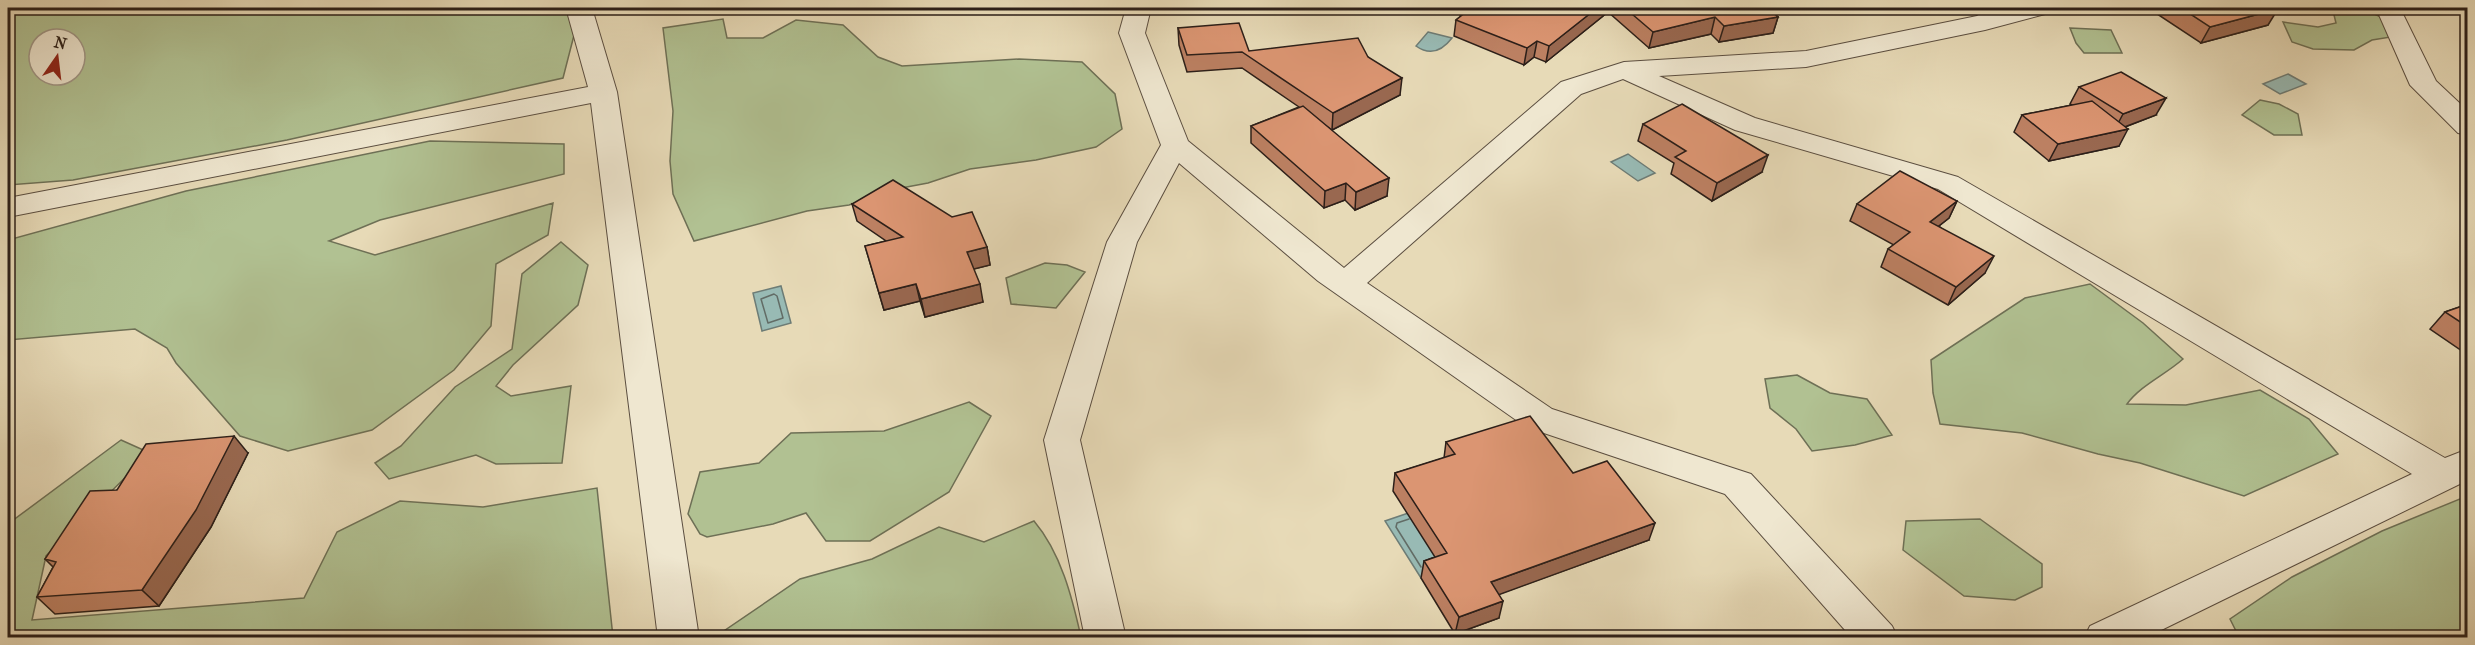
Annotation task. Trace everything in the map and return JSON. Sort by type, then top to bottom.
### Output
[{"type":"street","points":[[607,8],[580,10],[603,92],[679,638]]},
{"type":"street","points":[[1138,8],[1132,33],[1175,145],[1329,273],[1539,418],[1738,484],[1878,638]]},
{"type":"street","points":[[1346,284],[1571,88],[1624,70],[1806,59],[1995,15],[2040,8]]},
{"type":"street","points":[[2388,8],[2424,86],[2468,127]]},
{"type":"street","points":[[1624,70],[1745,124],[1948,183],[2456,469]]},
{"type":"street","points":[[8,208],[603,92]]},
{"type":"street","points":[[1106,638],[1062,440],[1122,242],[1175,145]]},
{"type":"street","points":[[2104,638],[2456,469]]},
{"type":"green space","points":[[8,8],[581,8],[563,78],[287,140],[73,180],[8,185]]},
{"type":"green space","points":[[2364,9],[2385,19],[2391,37],[2372,40],[2354,50],[2313,49],[2292,42],[2283,22],[2318,27],[2336,23],[2333,11]]},
{"type":"green space","points":[[723,19],[727,38],[763,38],[796,20],[843,25],[878,57],[902,66],[1019,59],[1082,62],[1115,94],[1122,129],[1096,147],[1036,160],[970,169],[928,183],[896,189],[849,205],[807,211],[694,241],[673,194],[670,161],[673,111],[663,28]]},
{"type":"green space","points":[[2070,28],[2111,30],[2122,53],[2084,53],[2076,43]]},
{"type":"green space","points":[[2260,100],[2279,104],[2298,114],[2302,135],[2274,135],[2242,115]]},
{"type":"green space","points":[[430,141],[564,144],[564,174],[380,220],[329,241],[375,255],[553,203],[548,235],[496,264],[491,326],[454,370],[372,430],[288,451],[240,436],[176,363],[167,348],[135,329],[8,340],[8,240],[186,191]]},
{"type":"green space","points":[[561,242],[588,265],[578,305],[513,365],[496,386],[511,396],[571,386],[562,463],[496,464],[476,455],[389,479],[375,463],[401,446],[455,387],[512,349],[522,274]]},
{"type":"green space","points":[[1045,263],[1067,265],[1085,272],[1056,308],[1011,304],[1006,278]]},
{"type":"green space","points":[[2090,284],[2143,323],[2183,359],[2139,391],[2127,404],[2186,405],[2260,390],[2309,419],[2338,454],[2244,496],[2140,463],[2022,433],[1940,424],[1933,393],[1931,360],[2025,298]]},
{"type":"green space","points":[[1797,375],[1830,393],[1867,399],[1892,435],[1855,445],[1812,451],[1796,429],[1770,408],[1765,379]]},
{"type":"green space","points":[[969,402],[991,416],[949,492],[870,541],[826,541],[806,513],[773,524],[707,537],[700,534],[688,514],[700,472],[759,463],[791,433],[884,431]]},
{"type":"green space","points":[[121,440],[150,453],[46,556],[32,620],[304,598],[337,532],[400,501],[483,507],[597,488],[613,637],[8,638],[8,524]]},
{"type":"green space","points":[[2467,496],[2467,637],[2239,637],[2230,619],[2292,577],[2382,531]]},
{"type":"green space","points":[[1980,519],[2042,564],[2042,587],[2015,600],[1964,596],[1903,550],[1906,521]]},
{"type":"green space","points":[[1034,521],[1058,561],[1069,591],[1081,637],[715,637],[800,579],[872,559],[939,527],[984,542]]},
{"type":"water","points":[[1428,32],[1452,38],[1436,51],[1426,51],[1416,46]]},
{"type":"water","points":[[2288,74],[2306,84],[2280,94],[2263,84]]},
{"type":"water","points":[[1628,154],[1655,173],[1638,181],[1611,162]]},
{"type":"water","points":[[781,286],[791,323],[762,331],[753,293]]},
{"type":"water","points":[[1423,508],[1444,570],[1421,578],[1385,521]]},
{"type":"building","points":[[1471,8],[1597,8],[1549,46],[1537,41],[1527,48],[1456,20]]},
{"type":"building","points":[[1625,8],[1768,8],[1778,17],[1724,26],[1715,17],[1653,32]]},
{"type":"building","points":[[2181,8],[2275,8],[2278,9],[2210,27]]},
{"type":"building","points":[[1239,23],[1249,51],[1358,38],[1368,57],[1402,78],[1333,113],[1242,52],[1187,55],[1178,28]]},
{"type":"building","points":[[2121,72],[2166,98],[2123,114],[2079,87]]},
{"type":"building","points":[[2092,101],[2128,129],[2058,144],[2022,115]]},
{"type":"building","points":[[1682,104],[1768,155],[1717,183],[1675,157],[1686,151],[1643,124]]},
{"type":"building","points":[[1303,106],[1389,178],[1356,192],[1346,183],[1325,191],[1251,126]]},
{"type":"building","points":[[1900,171],[1957,201],[1930,222],[1994,256],[1956,287],[1888,249],[1910,232],[1857,204]]},
{"type":"building","points":[[893,180],[952,217],[972,212],[987,247],[967,252],[980,284],[921,299],[916,284],[879,293],[865,246],[903,237],[852,204]]},
{"type":"building","points":[[2468,304],[2468,327],[2445,312]]},
{"type":"building","points":[[1530,416],[1573,473],[1607,461],[1655,523],[1491,582],[1503,601],[1459,617],[1424,561],[1447,553],[1395,473],[1455,454],[1446,442]]},
{"type":"building","points":[[234,436],[196,510],[142,590],[37,597],[56,562],[45,559],[90,491],[117,490],[146,444]]}]
